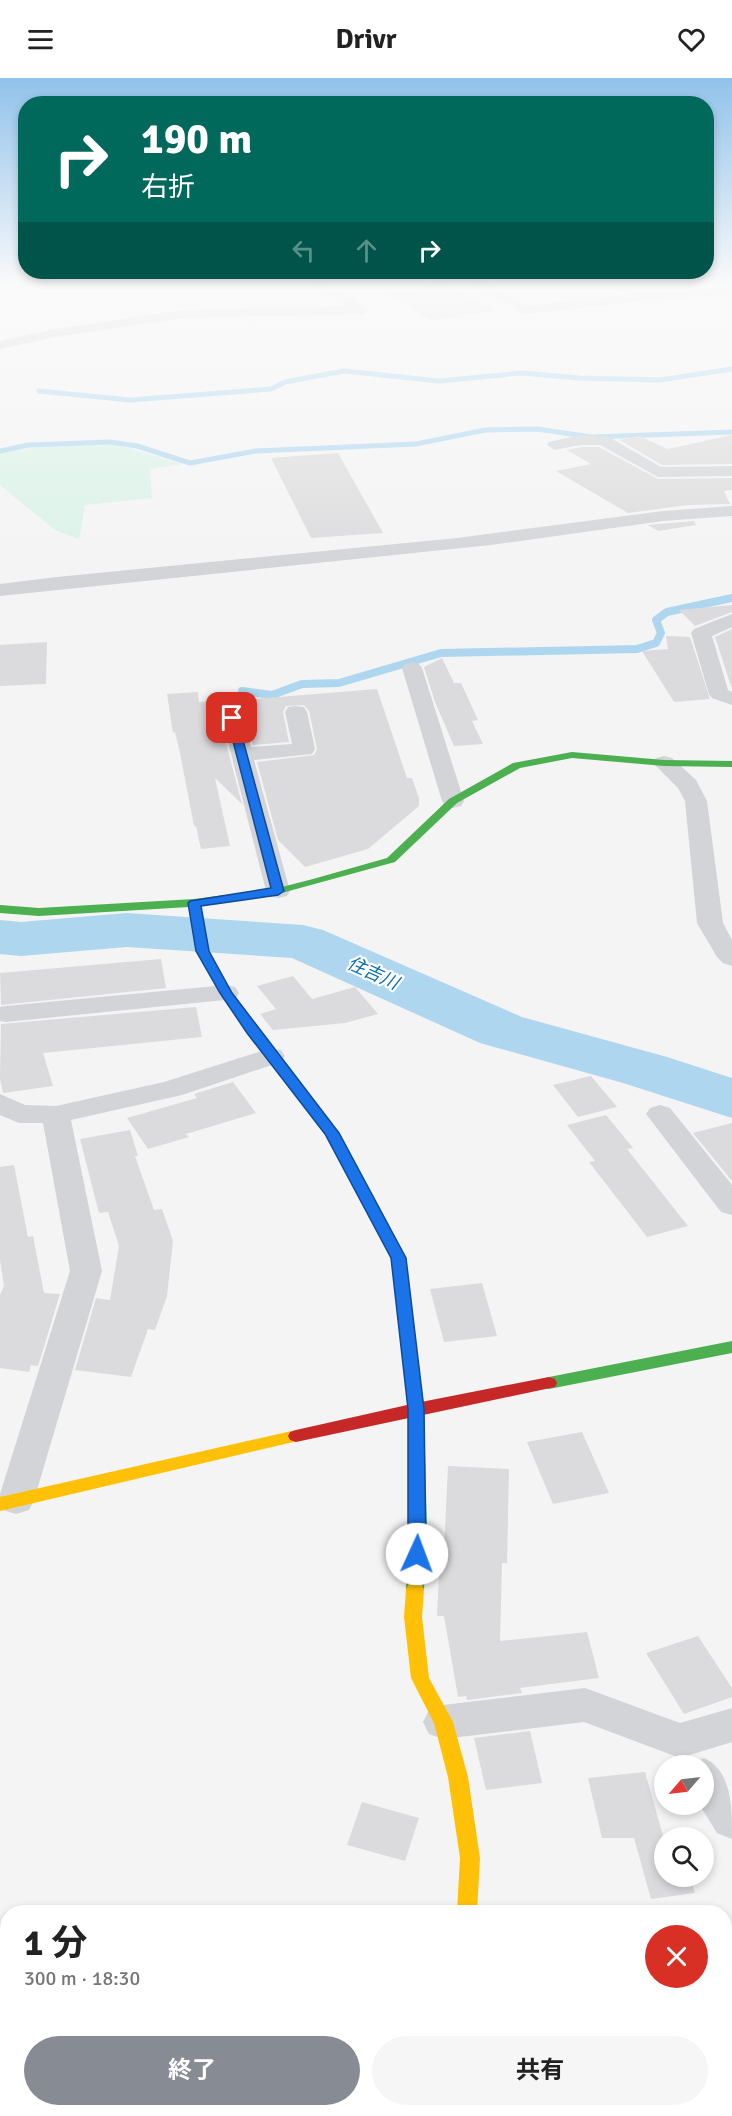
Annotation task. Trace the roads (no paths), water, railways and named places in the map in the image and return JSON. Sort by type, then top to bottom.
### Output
[{"type":"street","points":[[555,445],[580,440],[603,440],[658,472],[732,471]]},
{"type":"street","points":[[0,590],[119,574],[459,543],[691,512],[732,511]]},
{"type":"street","points":[[732,620],[701,633],[719,694],[732,699]]},
{"type":"street","points":[[412,668],[453,801]]},
{"type":"street","points":[[227,699],[278,891]]},
{"type":"street","points":[[242,755],[304,749],[296,711]]},
{"type":"street","points":[[0,909],[51,911],[194,903],[278,891],[391,860],[453,801],[518,765],[572,755],[664,763],[732,764]]},
{"type":"street","points":[[664,763],[688,785],[696,801],[710,923],[726,952],[732,958]]},
{"type":"street","points":[[194,903],[202,951],[226,993],[271,1056],[332,1133],[399,1258],[416,1409],[418,1533],[413,1617],[420,1678],[443,1722],[458,1777],[470,1858],[467,1905]]},
{"type":"street","points":[[6,1014],[226,993]]},
{"type":"street","points":[[0,1103],[19,1114],[56,1115],[172,1089],[271,1056]]},
{"type":"street","points":[[660,1114],[723,1181],[732,1205]]},
{"type":"street","points":[[8,1502],[86,1271],[56,1115]]},
{"type":"street","points":[[8,1502],[416,1409],[732,1347]]},
{"type":"street","points":[[443,1722],[585,1705],[688,1753],[732,1725]]},
{"type":"street","points":[[714,1792],[732,1820]]},
{"type":"waterway","points":[[39,391],[130,400],[271,389],[290,381]]},
{"type":"waterway","points":[[0,451],[28,445],[110,442],[137,446],[190,463],[256,451],[416,444],[485,430],[537,429],[592,437],[732,432]]},
{"type":"waterway","points":[[242,691],[272,695],[302,684],[339,683],[441,653],[637,649],[656,643],[661,633],[656,620],[667,612],[732,598]]},
{"type":"waterway","name":"住吉川","points":[[0,937],[21,939],[127,930],[303,942],[501,1030],[645,1070],[732,1099]]}]
